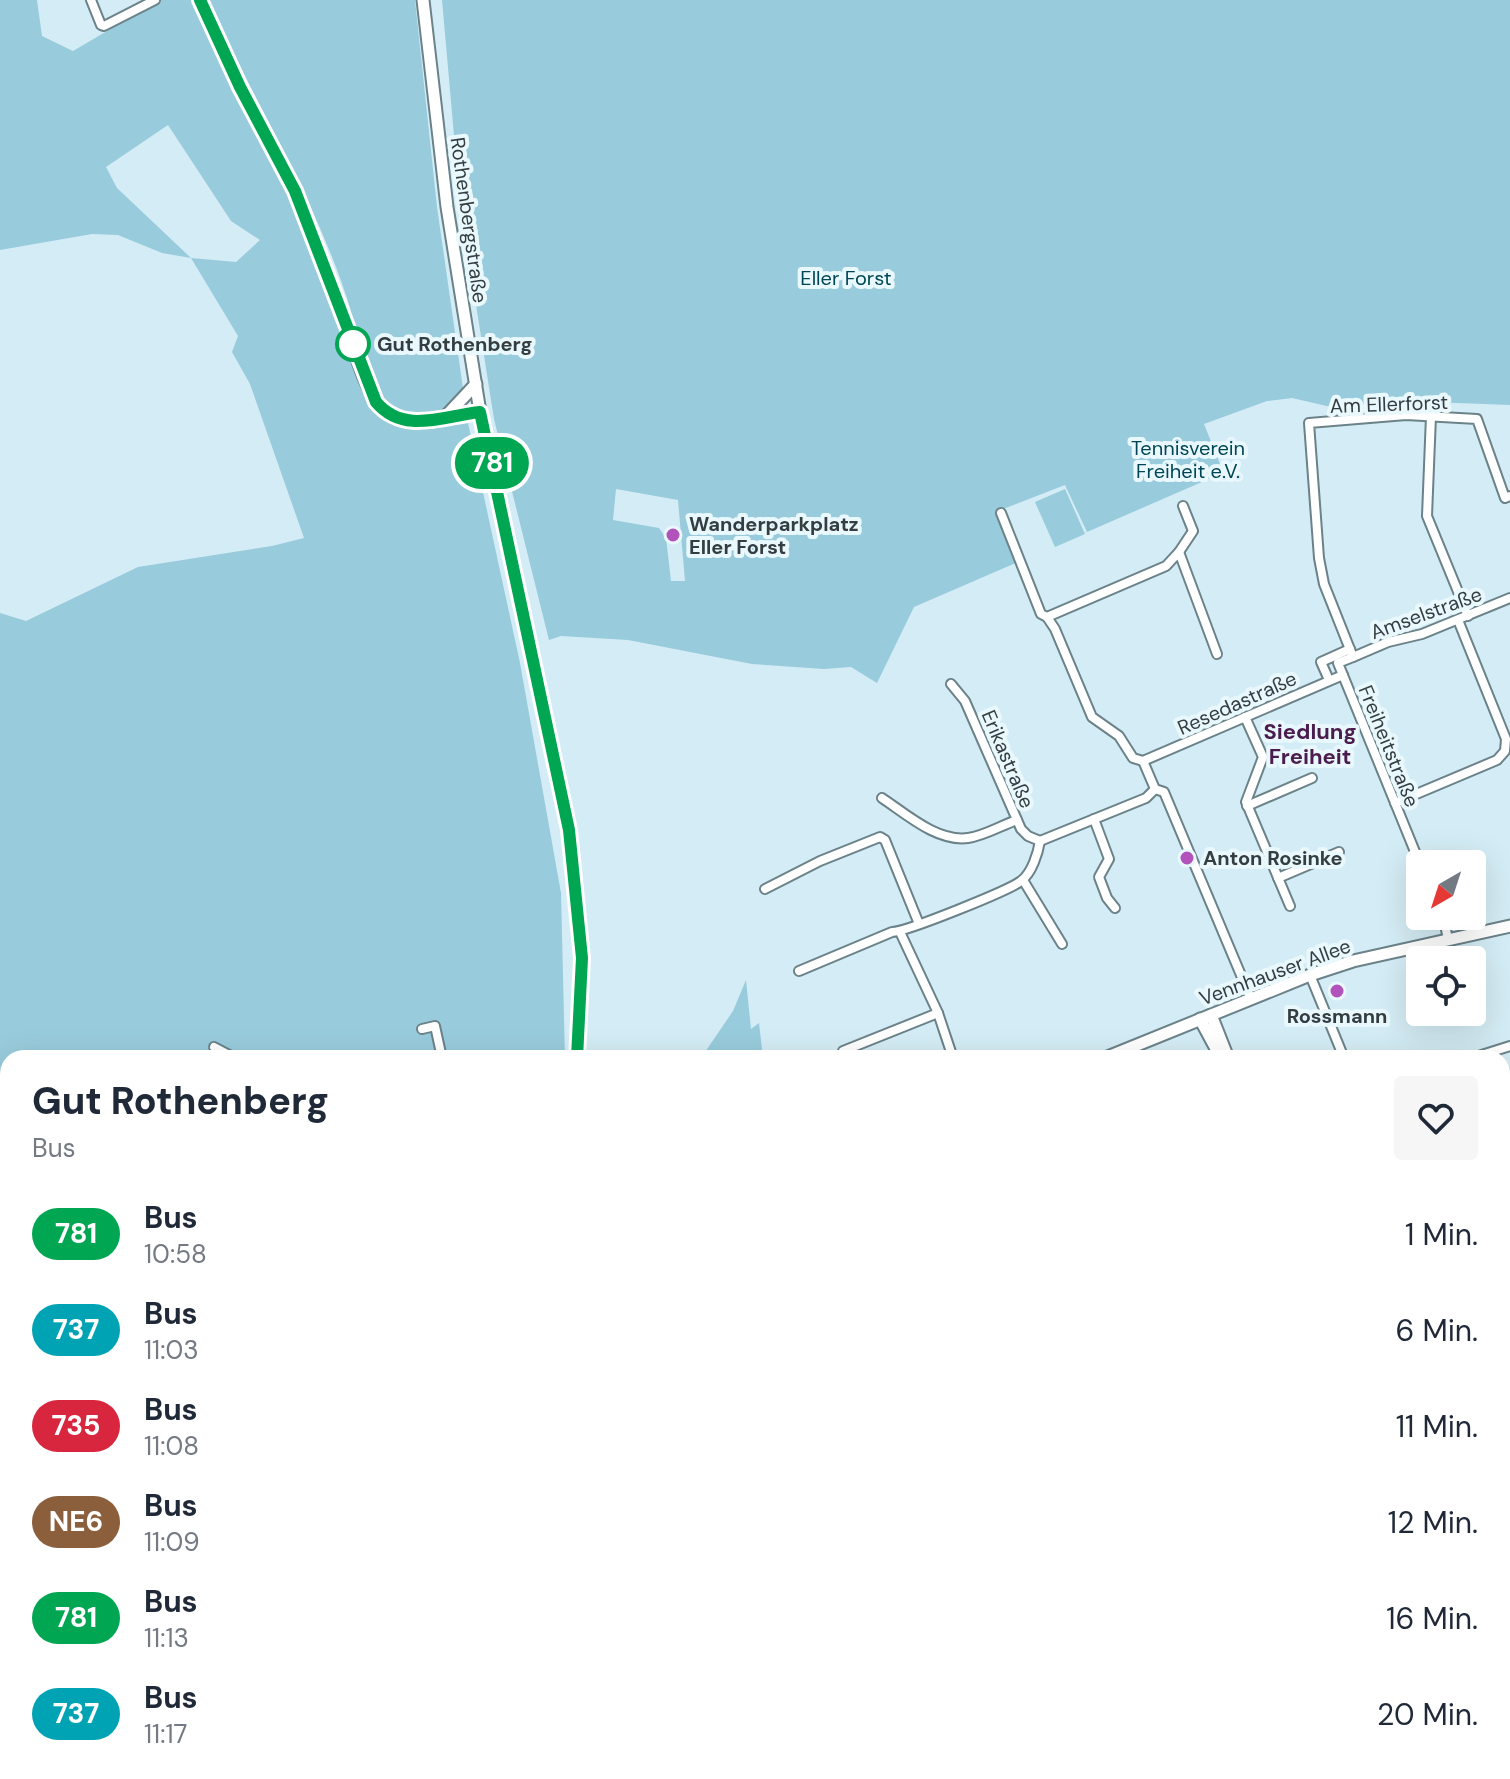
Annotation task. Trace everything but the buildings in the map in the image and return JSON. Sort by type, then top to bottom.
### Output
[{"type":"main road","name":"Rothenbergstraße","points":[[423,0],[447,207],[480,412],[569,830],[582,958],[577,1050]]},
{"type":"main road","points":[[446,416],[476,384]]},
{"type":"main road","name":"Vennhauser Allee","points":[[1125,1050],[1310,975],[1353,961],[1510,926]]},
{"type":"main road","points":[[1205,1017],[1218,1050]]},
{"type":"main road","points":[[1205,1017],[1224,1050]]},
{"type":"street","points":[[91,0],[101,25],[109,25],[155,0]]},
{"type":"street","points":[[200,0],[235,78],[301,205],[376,402],[391,416],[402,420],[416,421],[480,412]]},
{"type":"street","name":"Am Ellerforst","points":[[1352,653],[1324,584],[1309,423],[1406,415],[1477,419],[1505,498],[1510,496]]},
{"type":"street","points":[[1431,416],[1427,516],[1468,616]]},
{"type":"street","points":[[1047,617],[1166,566],[1193,531],[1183,506]]},
{"type":"street","points":[[1001,513],[1041,614],[1055,629],[1092,717],[1119,736],[1133,758],[1143,761],[1155,789],[1164,792],[1251,999]]},
{"type":"street","points":[[1179,552],[1217,654]]},
{"type":"street","name":"Amselstraße","points":[[1352,653],[1422,634],[1510,598]]},
{"type":"street","points":[[1395,803],[1497,760],[1504,753],[1506,739],[1458,620]]},
{"type":"street","name":"Freiheitstraße","points":[[1352,653],[1338,663],[1414,850]]},
{"type":"street","name":"Freiheitstraße","points":[[1329,680],[1321,662],[1352,653]]},
{"type":"street","name":"Resedastraße","points":[[1143,761],[1343,675]]},
{"type":"street","name":"Erikastraße","points":[[951,684],[965,701],[1017,820],[1028,836],[1040,841]]},
{"type":"street","points":[[1245,717],[1263,757],[1246,802],[1290,906]]},
{"type":"street","points":[[1247,806],[1312,778]]},
{"type":"street","points":[[799,971],[1023,880],[1038,853],[1040,841],[1146,798],[1155,789]]},
{"type":"street","points":[[882,798],[930,828],[956,837],[969,838],[1017,820]]},
{"type":"street","points":[[1094,819],[1109,859],[1099,877],[1107,898],[1115,908]]},
{"type":"street","points":[[765,889],[820,861],[880,837],[885,840],[919,924]]},
{"type":"street","points":[[1278,878],[1339,852]]},
{"type":"street","points":[[1023,880],[1062,944]]},
{"type":"street","points":[[1446,930],[1448,939]]},
{"type":"street","points":[[900,932],[938,1013],[950,1050]]},
{"type":"street","points":[[1310,975],[1341,1050]]},
{"type":"street","points":[[846,1050],[938,1013]]},
{"type":"street","points":[[422,1029],[435,1026],[440,1050]]},
{"type":"street","points":[[439,1043],[444,1050]]},
{"type":"street","points":[[214,1047],[220,1050]]},
{"type":"green space","points":[[0,0],[37,0],[42,36],[73,51],[160,0],[195,0],[248,114],[297,208],[334,301],[351,311],[304,192],[208,0],[415,0],[437,207],[468,423],[520,663],[561,893],[565,1050],[0,1050],[0,613],[26,621],[138,567],[304,538],[250,384],[232,352],[238,336],[191,258],[162,253],[118,235],[92,234],[0,250]],"holes":[[[168,125],[231,221],[260,240],[236,262],[191,258],[117,188],[106,167]]]},
{"type":"green space","name":"Eller Forst","points":[[442,0],[1510,0],[1510,405],[1406,401],[1331,407],[1292,398],[1267,401],[1204,424],[1220,464],[1214,467],[1218,475],[1087,532],[1065,485],[998,511],[1018,562],[914,607],[877,683],[851,667],[824,669],[752,664],[628,640],[561,636],[549,640],[494,419],[460,203]],"holes":[[[616,489],[678,500],[685,581],[671,581],[666,538],[659,528],[613,520]]]},
{"type":"green space","points":[[1065,489],[1085,534],[1055,547],[1035,502]]},
{"type":"green space","points":[[746,980],[751,1029],[759,1023],[762,1050],[706,1050],[733,1011]]},
{"type":"bus line","name":"781","points":[[200,0],[240,87],[295,191],[376,402],[391,416],[402,420],[431,420],[480,412],[569,830],[582,958],[578,1050]]},
{"type":"place","name":"Gut Rothenberg","points":[[353,344]]},
{"type":"place","name":"Wanderparkplatz Eller Forst","points":[[673,535]]},
{"type":"place","name":"Anton Rosinke","points":[[1187,858]]},
{"type":"place","name":"Rossmann","points":[[1337,991]]},
{"type":"district","name":"Siedlung Freiheit","points":[[1310,744]]},
{"type":"park label","name":"Tennisverein Freiheit e.V.","points":[[1188,460]]}]
